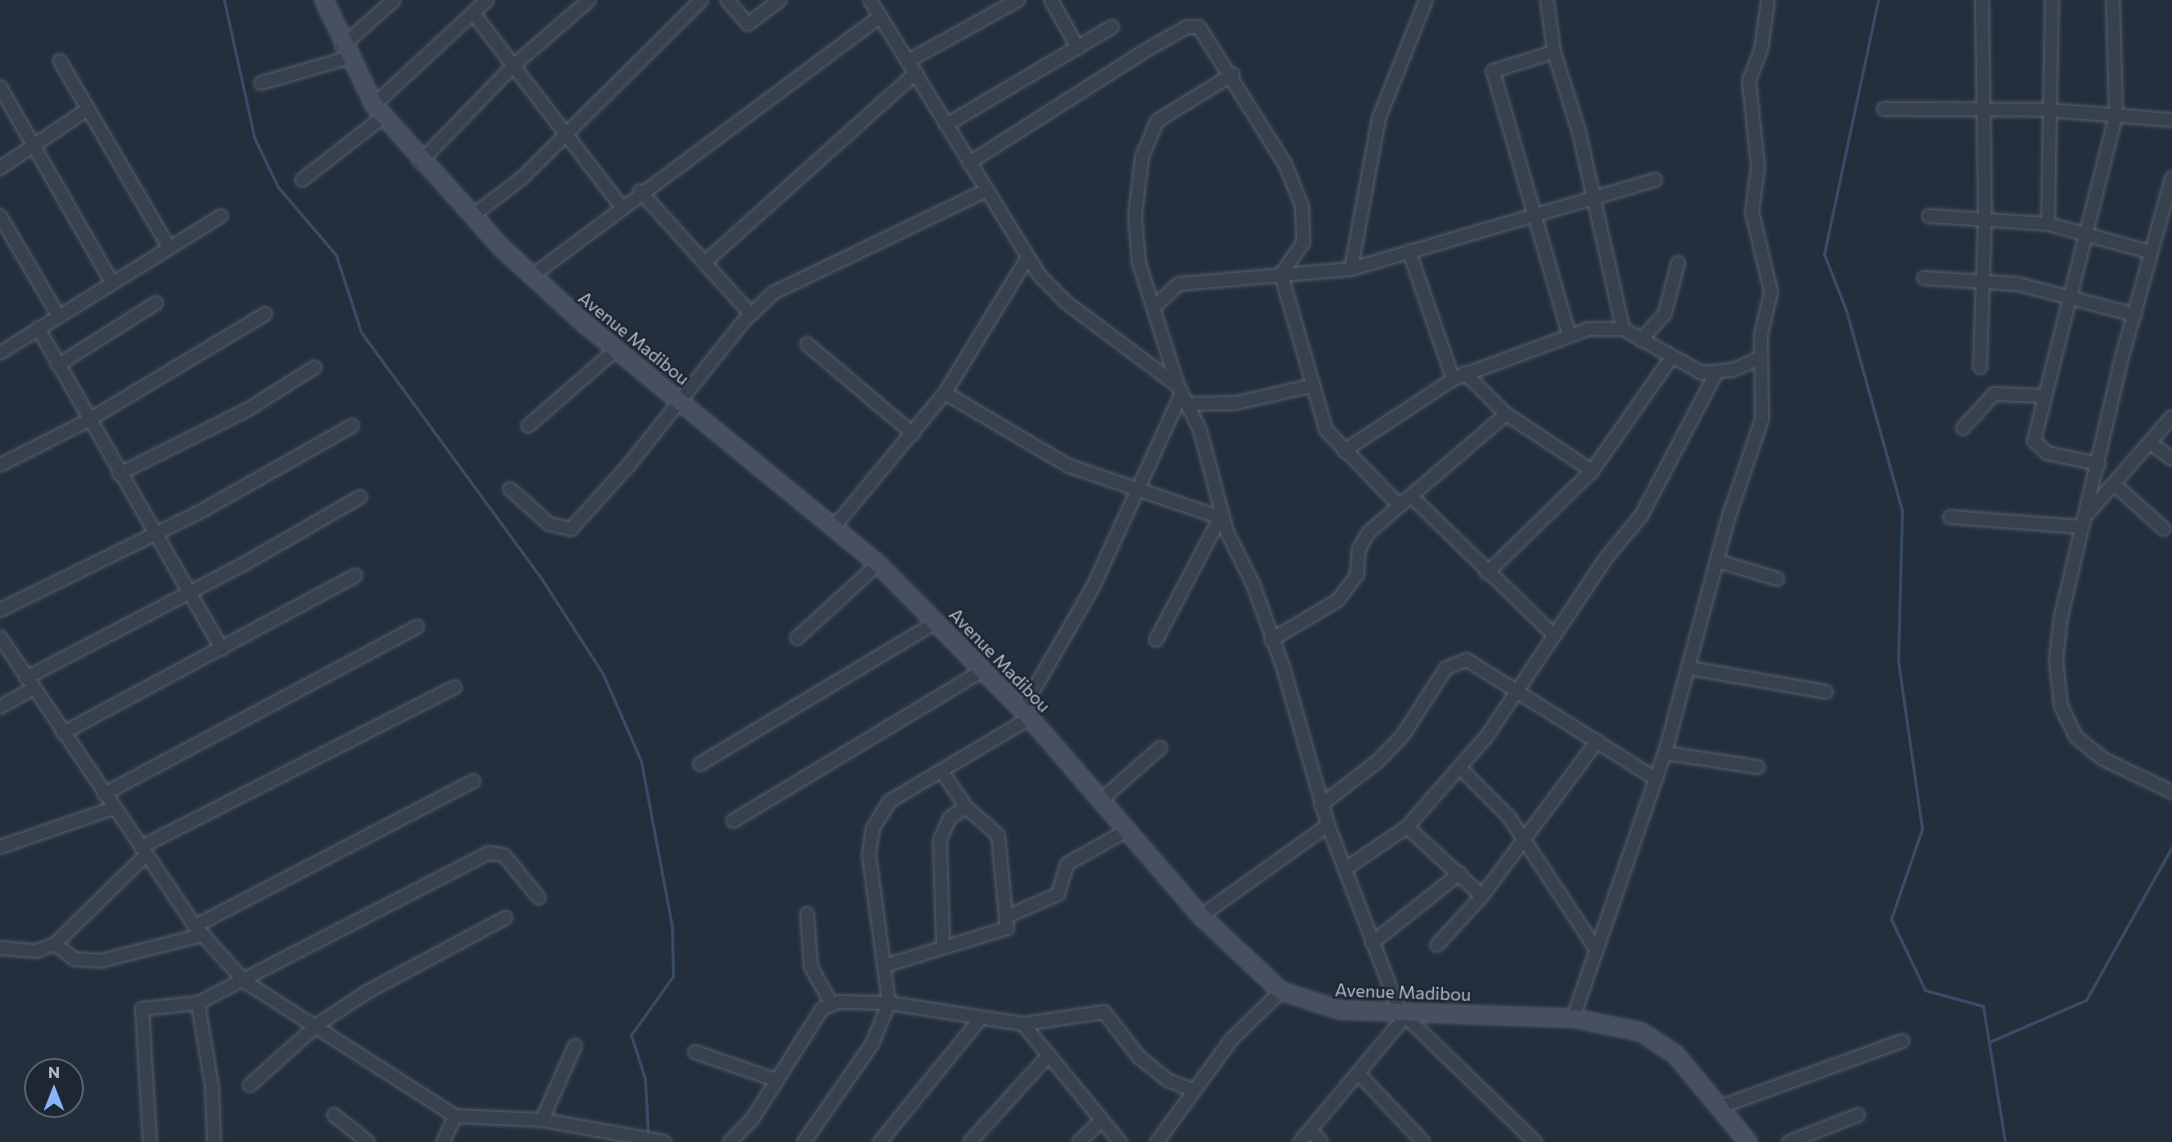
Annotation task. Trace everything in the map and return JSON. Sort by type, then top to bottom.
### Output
[{"type":"street","name":"Avenue Madibou","points":[[324,0],[344,52],[378,111],[420,162],[472,216],[532,276],[878,564],[1026,714],[1201,916],[1281,992],[1319,1007],[1401,1014],[1573,1018],[1619,1025],[1659,1041],[1749,1142]]},
{"type":"street","points":[[261,83],[344,52],[394,0]]},
{"type":"street","points":[[302,180],[378,111],[487,0]]},
{"type":"street","points":[[420,162],[514,65],[589,0]]},
{"type":"street","points":[[472,216],[522,178],[701,0]]},
{"type":"street","points":[[727,0],[748,24],[780,0]]},
{"type":"street","points":[[908,61],[1018,0]]},
{"type":"street","points":[[1051,0],[1078,48]]},
{"type":"street","points":[[1351,270],[1379,118],[1426,0]]},
{"type":"street","points":[[1547,0],[1554,52],[1594,198],[1623,329]]},
{"type":"street","points":[[1573,1018],[1665,753],[1717,561],[1762,419],[1760,358],[1771,292],[1752,212],[1758,167],[1749,81],[1761,50],[1768,0]]},
{"type":"street","points":[[1980,368],[1985,218],[1982,0]]},
{"type":"street","points":[[2048,224],[2048,110],[2052,0]]},
{"type":"street","points":[[2099,464],[2036,449],[2044,396],[2089,232],[2116,115],[2113,0]]},
{"type":"street","points":[[874,2],[880,17],[916,73],[985,191],[1028,257],[1067,303],[1182,394],[1236,403],[1311,386]]},
{"type":"street","points":[[473,14],[567,132],[621,206]]},
{"type":"street","points":[[532,276],[640,191],[880,17]]},
{"type":"street","points":[[946,124],[1112,27]]},
{"type":"street","points":[[969,163],[1187,27],[1204,32],[1233,74],[1285,165],[1305,218],[1303,243],[1281,274]]},
{"type":"street","points":[[1554,52],[1493,71],[1569,335]]},
{"type":"street","points":[[60,61],[168,246]]},
{"type":"street","points":[[704,263],[810,162],[916,73]]},
{"type":"street","points":[[1233,74],[1156,121],[1146,141],[1136,193],[1136,241],[1154,307],[1182,394],[1208,454],[1221,518],[1271,640],[1321,805],[1401,1014],[1535,1142]]},
{"type":"street","points":[[0,87],[111,280]]},
{"type":"street","points":[[0,168],[88,109]]},
{"type":"street","points":[[1884,109],[2048,110],[2172,120]]},
{"type":"street","points":[[2172,178],[2150,252],[2057,638],[2061,706],[2067,724],[2088,748],[2172,792]]},
{"type":"street","points":[[1154,307],[1179,284],[1351,270],[1655,180]]},
{"type":"street","points":[[640,191],[750,313]]},
{"type":"street","points":[[510,489],[549,524],[571,529],[681,401],[750,313],[797,278],[985,191]]},
{"type":"street","points":[[0,216],[58,315]]},
{"type":"street","points":[[1,351],[111,280],[221,216]]},
{"type":"street","points":[[1929,216],[2048,224],[2089,232],[2150,252]]},
{"type":"street","points":[[1409,251],[1453,379]]},
{"type":"street","points":[[834,527],[945,393],[1028,257]]},
{"type":"street","points":[[1641,340],[1665,313],[1678,263]]},
{"type":"street","points":[[1281,274],[1311,386],[1326,430],[1399,505]]},
{"type":"street","points":[[1924,278],[1982,280],[2072,295],[2135,315]]},
{"type":"street","points":[[58,365],[156,303]]},
{"type":"street","points":[[0,465],[87,421],[265,314]]},
{"type":"street","points":[[1344,451],[1465,373],[1569,335],[1604,327],[1623,329],[1671,358],[1716,373],[1760,358]]},
{"type":"street","points":[[38,328],[87,421],[222,649]]},
{"type":"street","points":[[807,344],[913,434]]},
{"type":"street","points":[[528,426],[618,348]]},
{"type":"street","points":[[1487,573],[1592,471],[1671,358]]},
{"type":"street","points":[[119,474],[247,410],[315,366]]},
{"type":"street","points":[[1465,373],[1506,414],[1592,471]]},
{"type":"street","points":[[1346,869],[1407,827],[1461,769],[1554,634],[1641,516],[1716,373]]},
{"type":"street","points":[[945,393],[1044,456],[1138,491],[1221,518]]},
{"type":"street","points":[[804,1142],[872,1044],[890,1003],[887,965],[868,843],[890,801],[944,773],[1026,714],[1076,621],[1182,394]]},
{"type":"street","points":[[1963,428],[1994,394],[2044,396]]},
{"type":"street","points":[[1271,640],[1322,613],[1351,587],[1362,542],[1399,505],[1506,414]]},
{"type":"street","points":[[2088,513],[2172,417]]},
{"type":"street","points":[[0,610],[155,535],[352,426]]},
{"type":"street","points":[[2150,443],[2172,459]]},
{"type":"street","points":[[2114,484],[2164,529]]},
{"type":"street","points":[[1411,496],[1487,573],[1554,634]]},
{"type":"street","points":[[26,678],[189,592],[360,497]]},
{"type":"street","points":[[1950,517],[2083,527]]},
{"type":"street","points":[[1156,640],[1221,518]]},
{"type":"street","points":[[1717,561],[1777,579]]},
{"type":"street","points":[[797,638],[878,564]]},
{"type":"street","points":[[63,733],[355,576]]},
{"type":"street","points":[[700,764],[936,622]]},
{"type":"street","points":[[104,795],[417,627]]},
{"type":"street","points":[[0,638],[104,795],[199,931],[244,981],[317,1025],[455,1116],[542,1120],[664,1142]]},
{"type":"street","points":[[1321,805],[1403,735],[1456,661],[1477,662],[1656,779]]},
{"type":"street","points":[[1689,668],[1826,692]]},
{"type":"street","points":[[733,821],[983,670]]},
{"type":"street","points":[[0,948],[36,951],[56,944],[144,851],[455,687]]},
{"type":"street","points":[[0,707],[33,689]]},
{"type":"street","points":[[1437,945],[1482,896],[1597,741]]},
{"type":"street","points":[[1101,800],[1160,748]]},
{"type":"street","points":[[1665,753],[1758,767]]},
{"type":"street","points":[[1461,769],[1494,799],[1596,949]]},
{"type":"street","points":[[887,965],[943,943],[1002,932],[1008,916],[998,836],[966,807],[944,773]]},
{"type":"street","points":[[56,944],[74,959],[100,961],[199,931],[473,780]]},
{"type":"street","points":[[943,943],[940,840],[950,818],[966,807]]},
{"type":"street","points":[[0,847],[114,808]]},
{"type":"street","points":[[1201,916],[1328,825]]},
{"type":"street","points":[[1407,827],[1460,873],[1482,896]]},
{"type":"street","points":[[1008,916],[1058,894],[1067,864],[1126,831]]},
{"type":"street","points":[[150,1142],[139,1012],[198,1003],[489,853],[504,855],[539,898]]},
{"type":"street","points":[[1372,943],[1460,873]]},
{"type":"street","points":[[807,914],[811,967],[831,1003]]},
{"type":"street","points":[[250,1085],[317,1025],[437,951],[504,918]]},
{"type":"street","points":[[1156,1142],[1191,1089],[1281,992]]},
{"type":"street","points":[[198,1003],[212,1087],[214,1142]]},
{"type":"street","points":[[831,1003],[890,1003],[980,1020],[1023,1024],[1104,1012],[1139,1057],[1167,1080],[1191,1089]]},
{"type":"street","points":[[730,1142],[831,1003]]},
{"type":"street","points":[[1300,1142],[1359,1074],[1401,1014]]},
{"type":"street","points":[[880,1142],[980,1020]]},
{"type":"street","points":[[1023,1024],[1047,1057],[1120,1142]]},
{"type":"street","points":[[1720,1107],[1902,1041]]},
{"type":"street","points":[[542,1120],[574,1046]]},
{"type":"street","points":[[695,1052],[776,1080]]},
{"type":"street","points":[[970,1142],[1047,1057]]},
{"type":"street","points":[[1359,1074],[1423,1142]]},
{"type":"street","points":[[333,1115],[368,1142]]},
{"type":"street","points":[[1788,1142],[1858,1115]]},
{"type":"street","points":[[443,1142],[455,1116]]},
{"type":"street","points":[[1079,1142],[1101,1121]]},
{"type":"street","points":[[1310,1130],[1320,1142]]},
{"type":"waterway","points":[[224,0],[254,137],[278,187],[336,255],[361,332],[541,578],[603,674],[641,761],[672,926],[673,976],[631,1035],[645,1079],[648,1135]]},
{"type":"waterway","points":[[1878,0],[1824,254],[1846,310],[1902,511],[1898,660],[1922,829],[1891,919],[1925,990],[1983,1006],[2005,1142]]},
{"type":"waterway","points":[[1989,1042],[2086,1000],[2172,847]]}]
